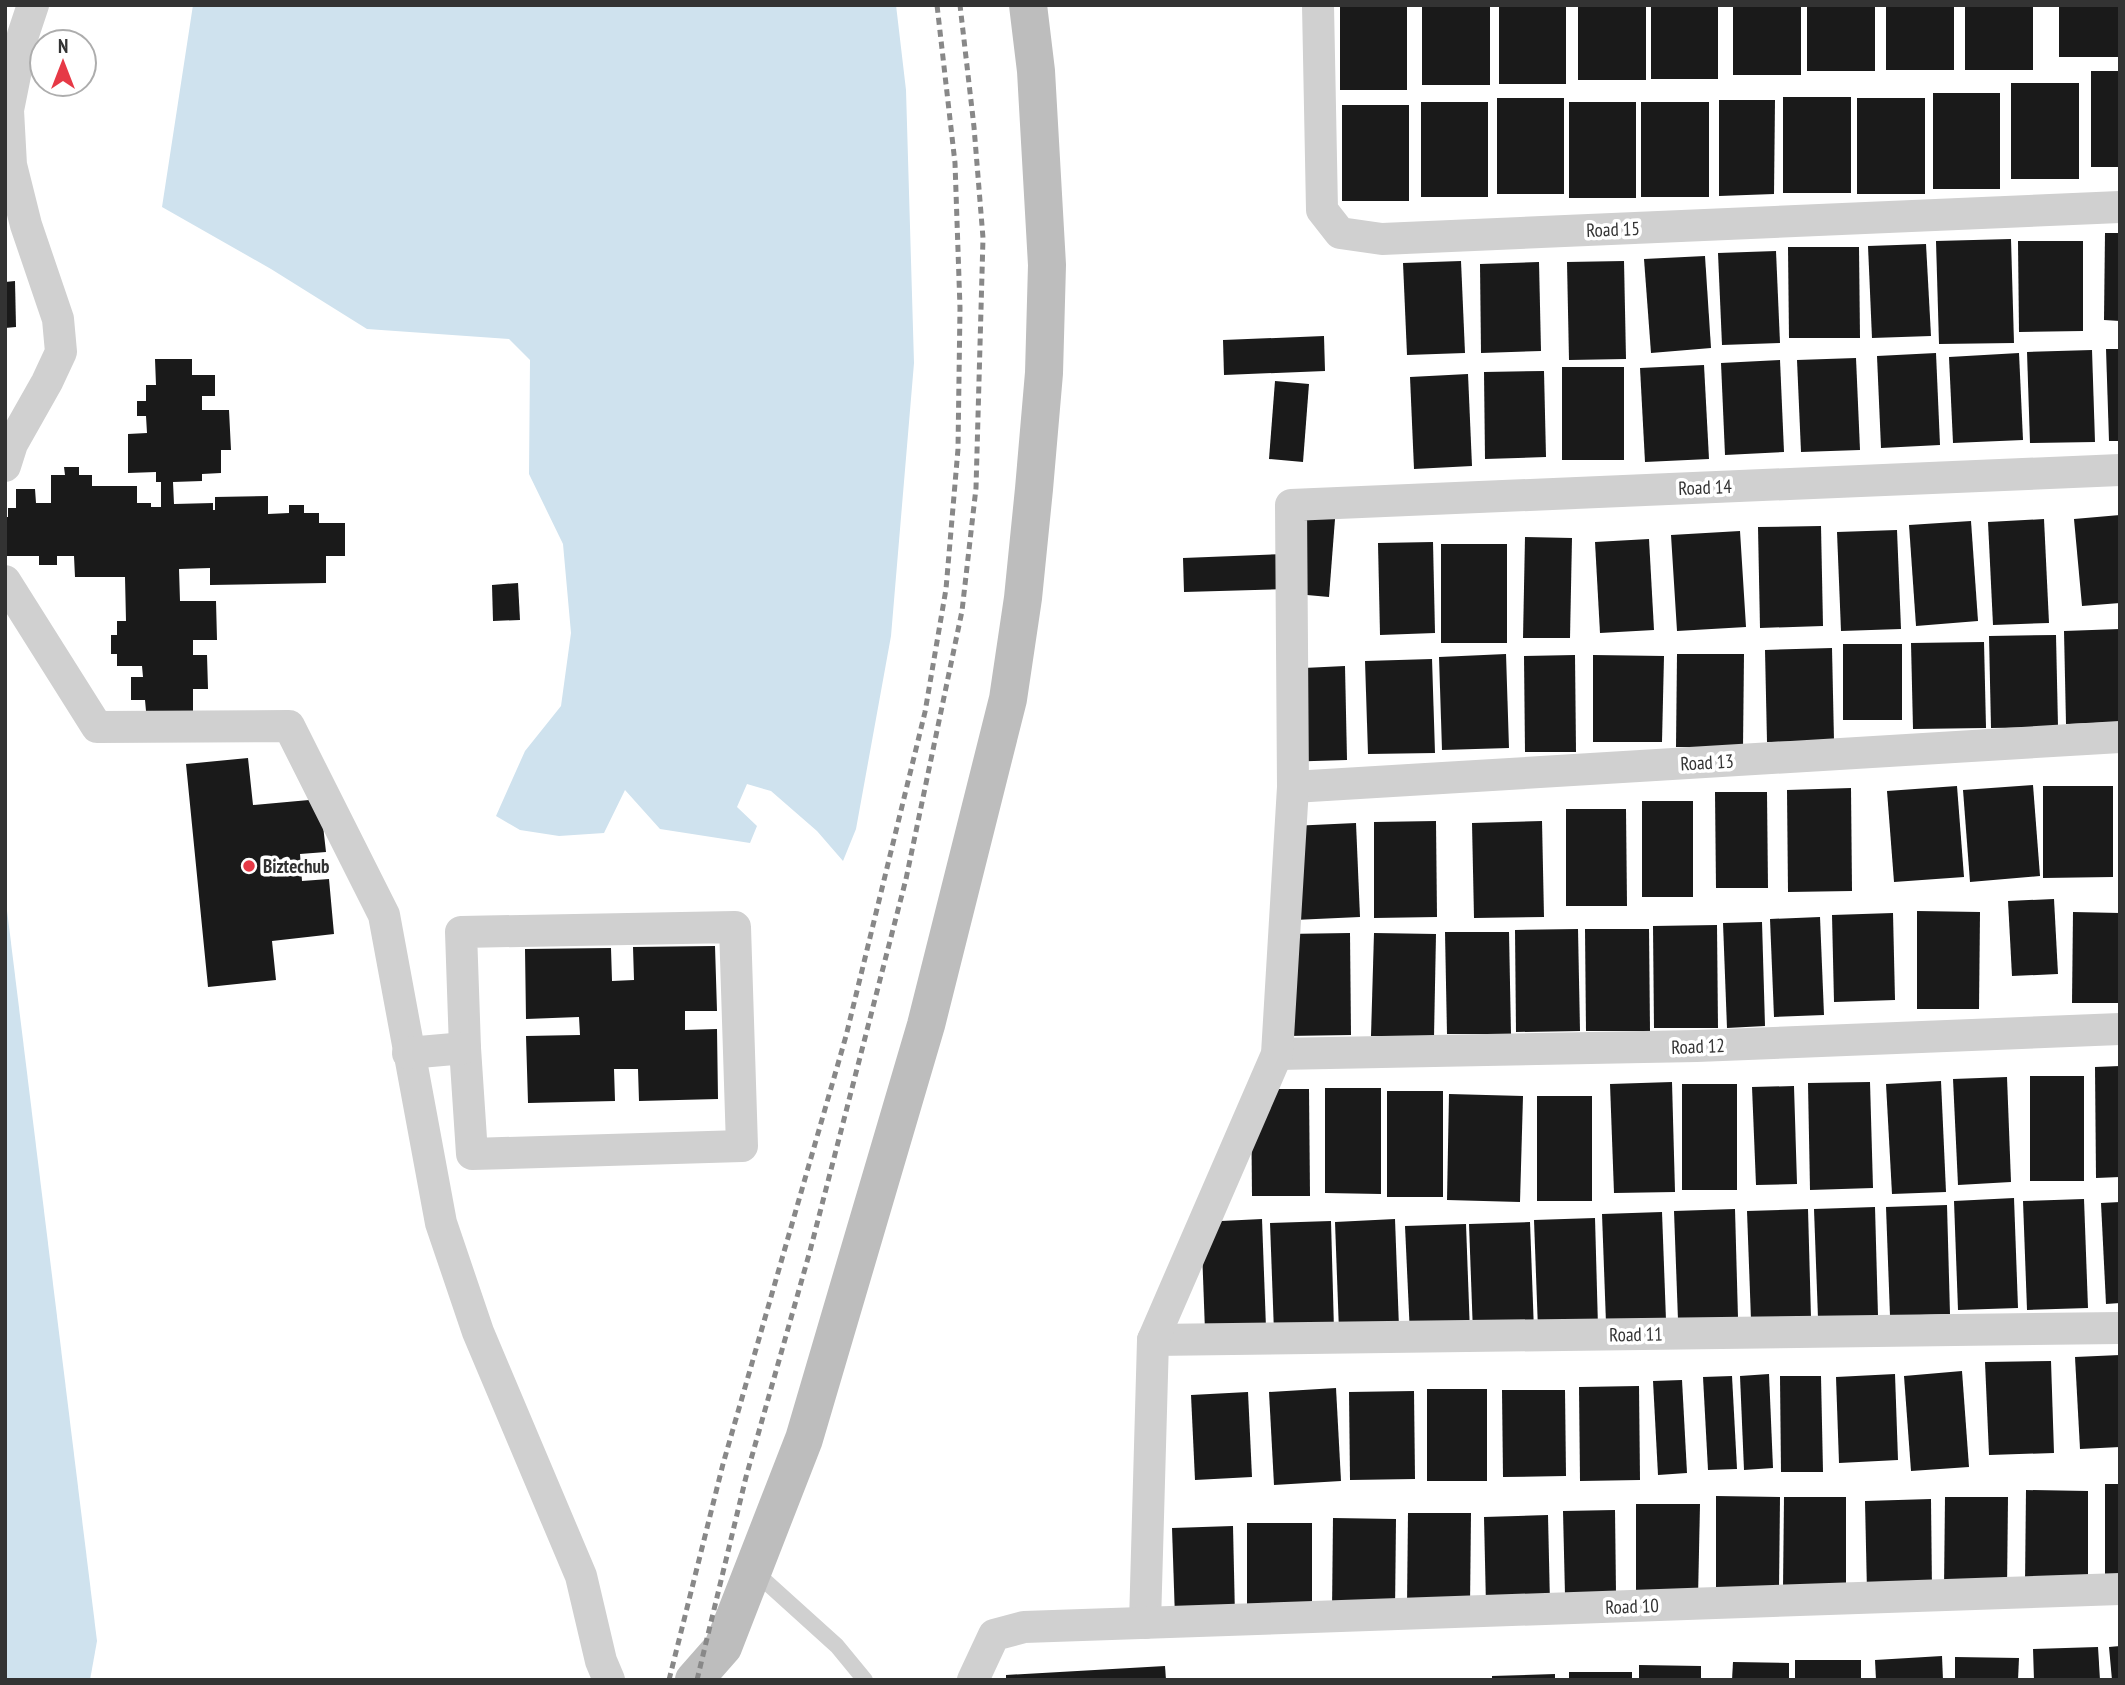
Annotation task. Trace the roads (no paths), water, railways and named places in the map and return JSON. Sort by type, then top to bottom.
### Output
[{"type":"main road","points":[[694,1680],[723,1663],[754,1571],[804,1439],[922,1038],[1008,699],[1023,598],[1035,476],[1044,373],[1048,265],[1037,71],[1028,5]]},
{"type":"street","points":[[5,466],[12,444],[61,352],[58,318],[26,225],[11,165],[8,110],[23,35],[33,5]]},
{"type":"street","name":"Road 15","points":[[1318,5],[1322,210],[1340,233],[1382,239],[2120,207]]},
{"type":"street","name":"Road 14","points":[[1293,787],[1291,505],[2120,470]]},
{"type":"street","points":[[5,581],[97,727],[289,726],[384,915],[441,1223],[478,1332],[581,1576],[601,1661],[609,1680]]},
{"type":"street","name":"Road 13","points":[[1293,787],[2120,737]]},
{"type":"street","points":[[1145,1623],[1153,1340],[1277,1054],[1293,787]]},
{"type":"street","points":[[735,927],[742,1146],[472,1154],[465,1048],[461,932],[735,927]]},
{"type":"street","name":"Road 12","points":[[1277,1054],[1697,1046],[2120,1029]]},
{"type":"street","points":[[408,1053],[465,1048]]},
{"type":"street","name":"Road 11","points":[[1153,1340],[2120,1328]]},
{"type":"street","name":"Road 10","points":[[973,1680],[993,1635],[1024,1627],[2120,1589]]},
{"type":"lane","points":[[754,1571],[837,1646],[865,1680]]},
{"type":"water","points":[[193,5],[896,5],[906,90],[914,363],[891,636],[856,829],[843,861],[817,831],[771,791],[747,784],[737,807],[757,826],[750,843],[660,829],[625,790],[604,833],[559,836],[520,830],[496,816],[525,751],[561,706],[571,633],[563,544],[529,474],[530,360],[509,339],[367,329],[271,269],[162,207]]},
{"type":"water","points":[[5,894],[97,1641],[90,1680],[5,1680]]},
{"type":"railway","points":[[669,1680],[723,1464],[846,1036],[925,712],[946,589],[958,449],[960,308],[955,163],[937,5]]},
{"type":"railway","points":[[697,1680],[746,1477],[810,1251],[906,879],[962,611],[976,488],[983,238],[960,5]]},
{"type":"place","name":"Biztechub","points":[[249,866]]}]
